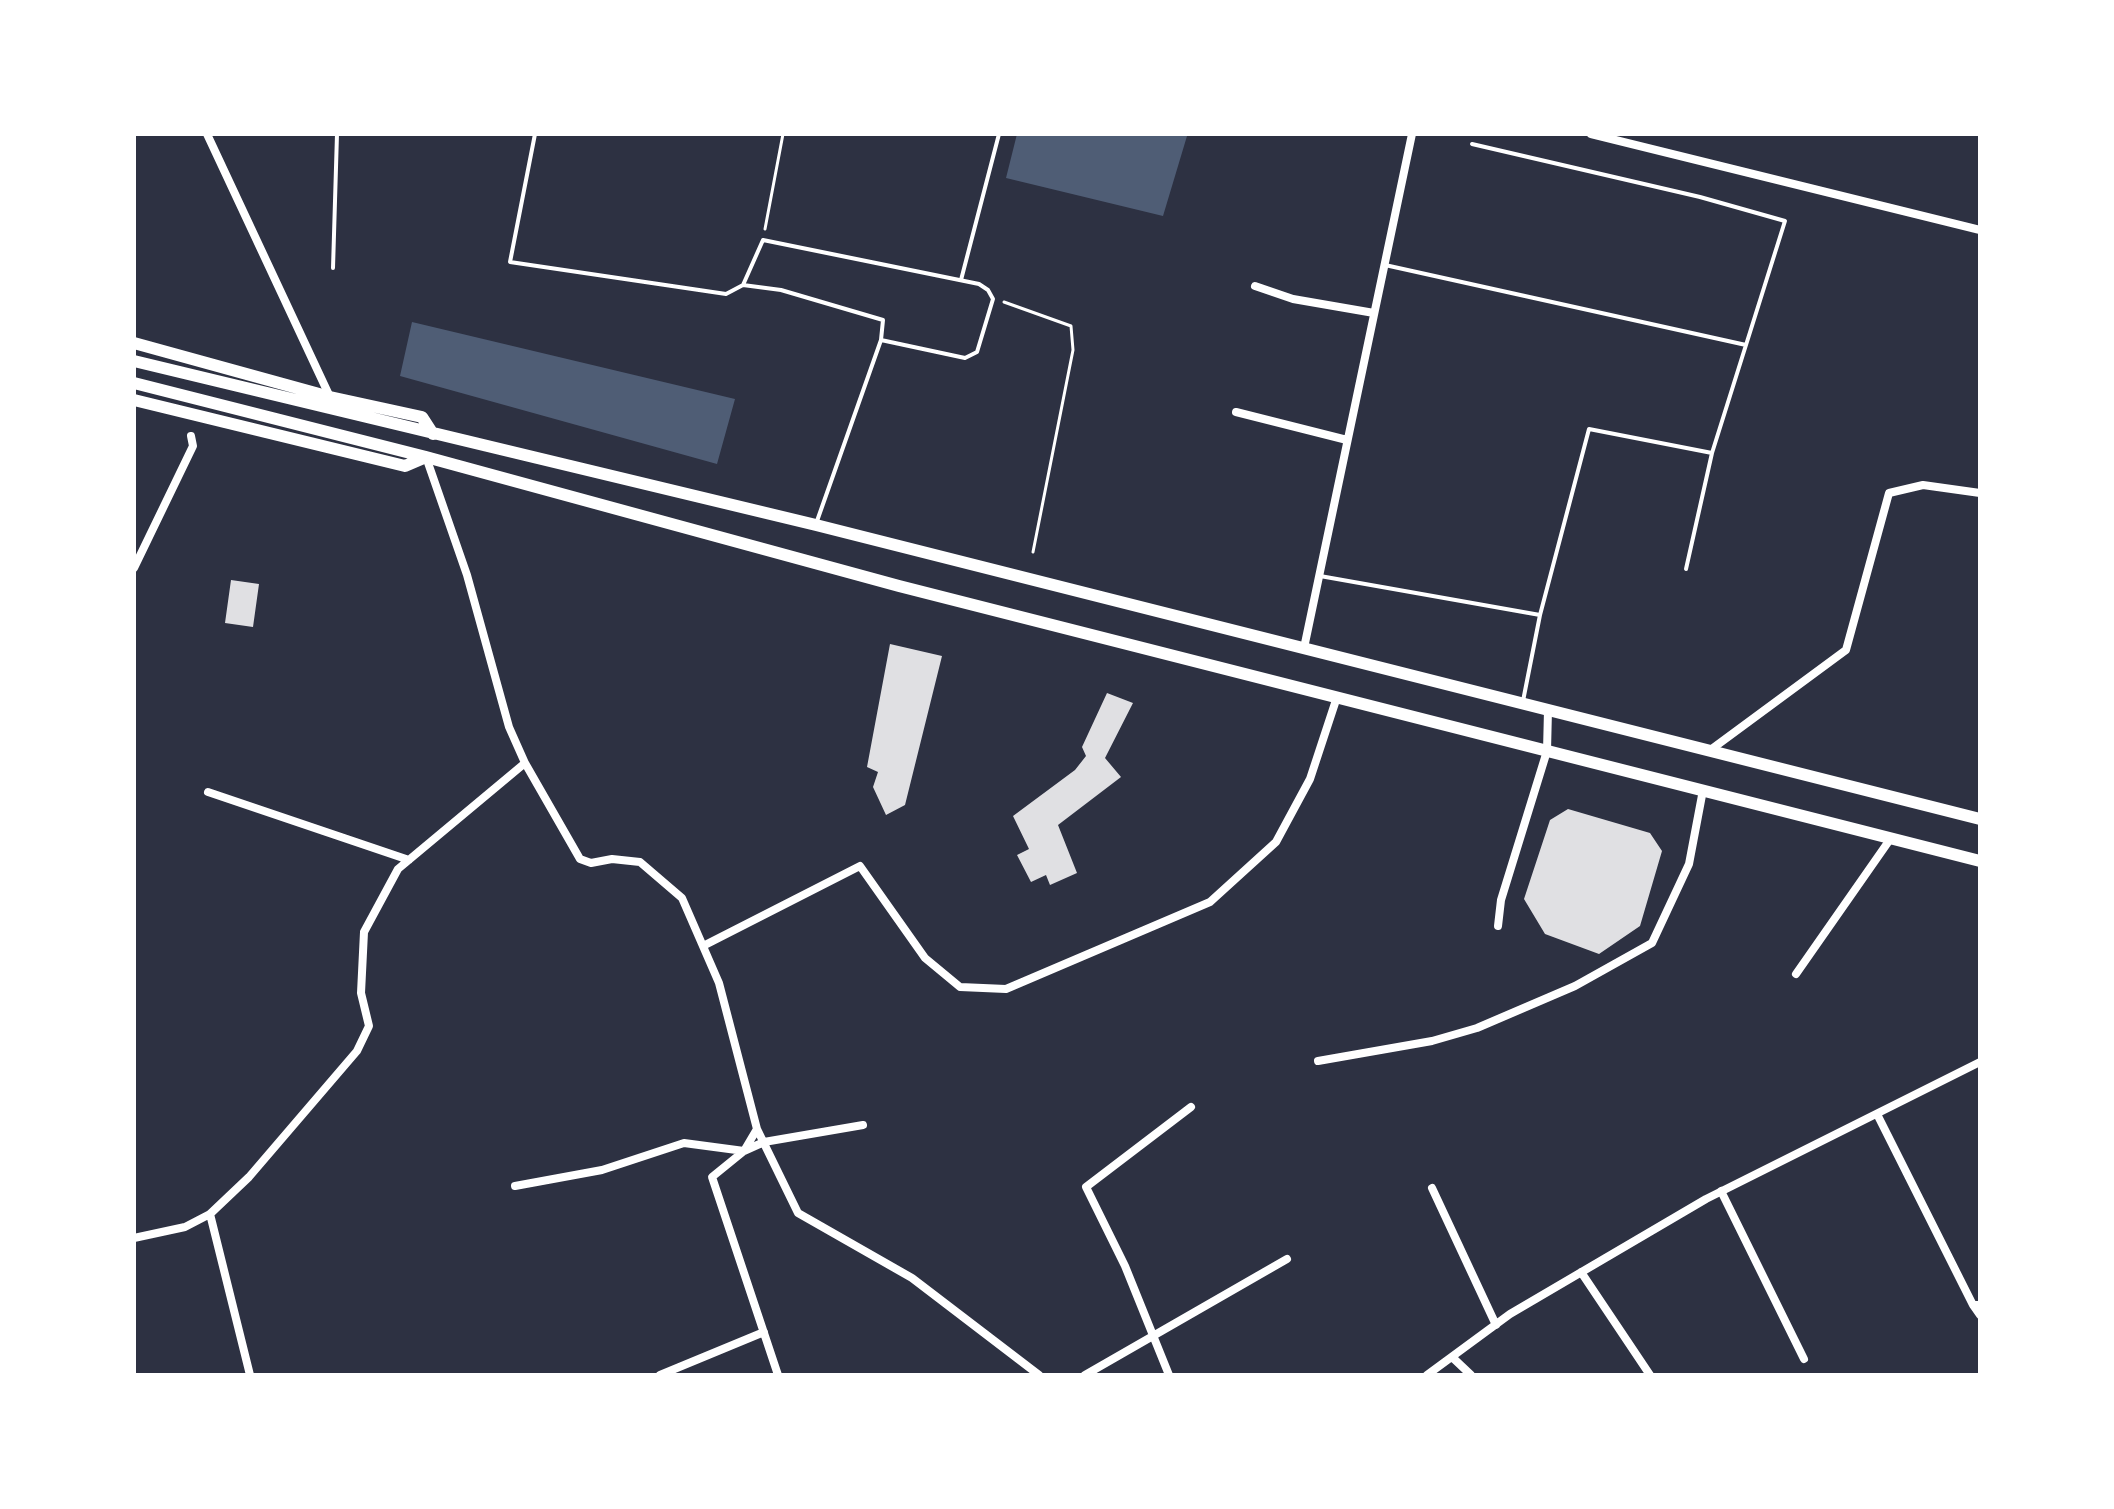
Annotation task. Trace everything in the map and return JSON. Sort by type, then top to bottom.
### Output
[{"type":"main road","points":[[134,343],[330,397],[422,417],[433,434]]},
{"type":"main road","points":[[134,361],[816,525],[1980,819]]},
{"type":"main road","points":[[134,383],[426,457],[899,586],[1980,861]]},
{"type":"main road","points":[[134,400],[405,466],[426,457]]},
{"type":"street","points":[[207,134],[330,397]]},
{"type":"street","points":[[1304,648],[1412,134]]},
{"type":"street","points":[[1591,134],[1980,230]]},
{"type":"street","points":[[1255,286],[1293,299],[1374,313]]},
{"type":"street","points":[[1236,412],[1347,440]]},
{"type":"street","points":[[134,568],[193,446],[191,436]]},
{"type":"street","points":[[426,457],[467,575],[509,727],[525,763],[580,859],[591,863],[612,859],[640,862],[658,874],[682,898],[719,983],[757,1129],[798,1213],[912,1278],[1039,1375]]},
{"type":"street","points":[[1709,751],[1846,650],[1889,493],[1923,485],[1980,493]]},
{"type":"street","points":[[703,946],[860,866],[925,958],[960,987],[1006,989],[1210,902],[1276,842],[1310,779],[1337,697]]},
{"type":"street","points":[[1498,926],[1501,900],[1547,751],[1548,710]]},
{"type":"street","points":[[134,1238],[185,1227],[210,1214],[249,1177],[357,1051],[369,1026],[361,993],[364,932],[398,869],[525,763]]},
{"type":"street","points":[[1318,1061],[1432,1041],[1477,1028],[1575,986],[1652,943],[1689,864],[1703,790]]},
{"type":"street","points":[[208,792],[409,860]]},
{"type":"street","points":[[1796,974],[1891,838]]},
{"type":"street","points":[[1427,1375],[1496,1325],[1721,1191],[1980,1062]]},
{"type":"street","points":[[1169,1375],[1125,1266],[1086,1187],[1191,1107]]},
{"type":"street","points":[[1877,1114],[1980,1315]]},
{"type":"street","points":[[778,1375],[712,1177],[744,1151],[764,1142],[863,1125]]},
{"type":"street","points":[[744,1151],[757,1129]]},
{"type":"street","points":[[515,1186],[602,1170],[684,1143],[744,1151]]},
{"type":"street","points":[[1432,1188],[1496,1325]]},
{"type":"street","points":[[1721,1191],[1804,1359]]},
{"type":"street","points":[[210,1214],[250,1375]]},
{"type":"street","points":[[1085,1375],[1287,1259]]},
{"type":"street","points":[[1581,1272],[1650,1375]]},
{"type":"street","points":[[660,1375],[764,1332]]},
{"type":"street","points":[[1452,1357],[1471,1375]]},
{"type":"lane","points":[[333,268],[337,134]]},
{"type":"lane","points":[[535,134],[510,262],[701,293],[726,294],[743,285],[781,290],[883,320],[881,340],[816,525]]},
{"type":"lane","points":[[961,280],[999,134]]},
{"type":"lane","points":[[1472,144],[1700,197],[1785,221],[1712,453],[1686,569]]},
{"type":"lane","points":[[743,285],[763,240],[979,284],[993,299],[977,352],[965,358],[881,340]]},
{"type":"lane","points":[[1384,265],[1746,345]]},
{"type":"lane","points":[[1522,703],[1540,615],[1589,429],[1712,453]]},
{"type":"lane","points":[[1319,576],[1540,615]]},
{"type":"path","points":[[763,240],[783,134]]},
{"type":"path","points":[[993,299],[1071,326],[1073,350],[1033,552]]},
{"type":"water","points":[[1017,134],[1187,136],[1163,216],[1006,178]]},
{"type":"water","points":[[412,322],[735,399],[717,464],[400,376]]},
{"type":"building","points":[[231,580],[259,584],[253,627],[225,623]]},
{"type":"building","points":[[890,644],[942,656],[905,805],[886,815],[873,787],[878,772],[867,767]]},
{"type":"building","points":[[1107,693],[1133,703],[1105,758],[1121,777],[1058,825],[1077,873],[1050,885],[1046,875],[1031,882],[1017,855],[1029,849],[1013,816],[1075,770],[1086,756],[1082,747]]},
{"type":"building","points":[[1568,809],[1650,833],[1662,851],[1640,926],[1599,954],[1545,934],[1524,899],[1550,820]]}]
